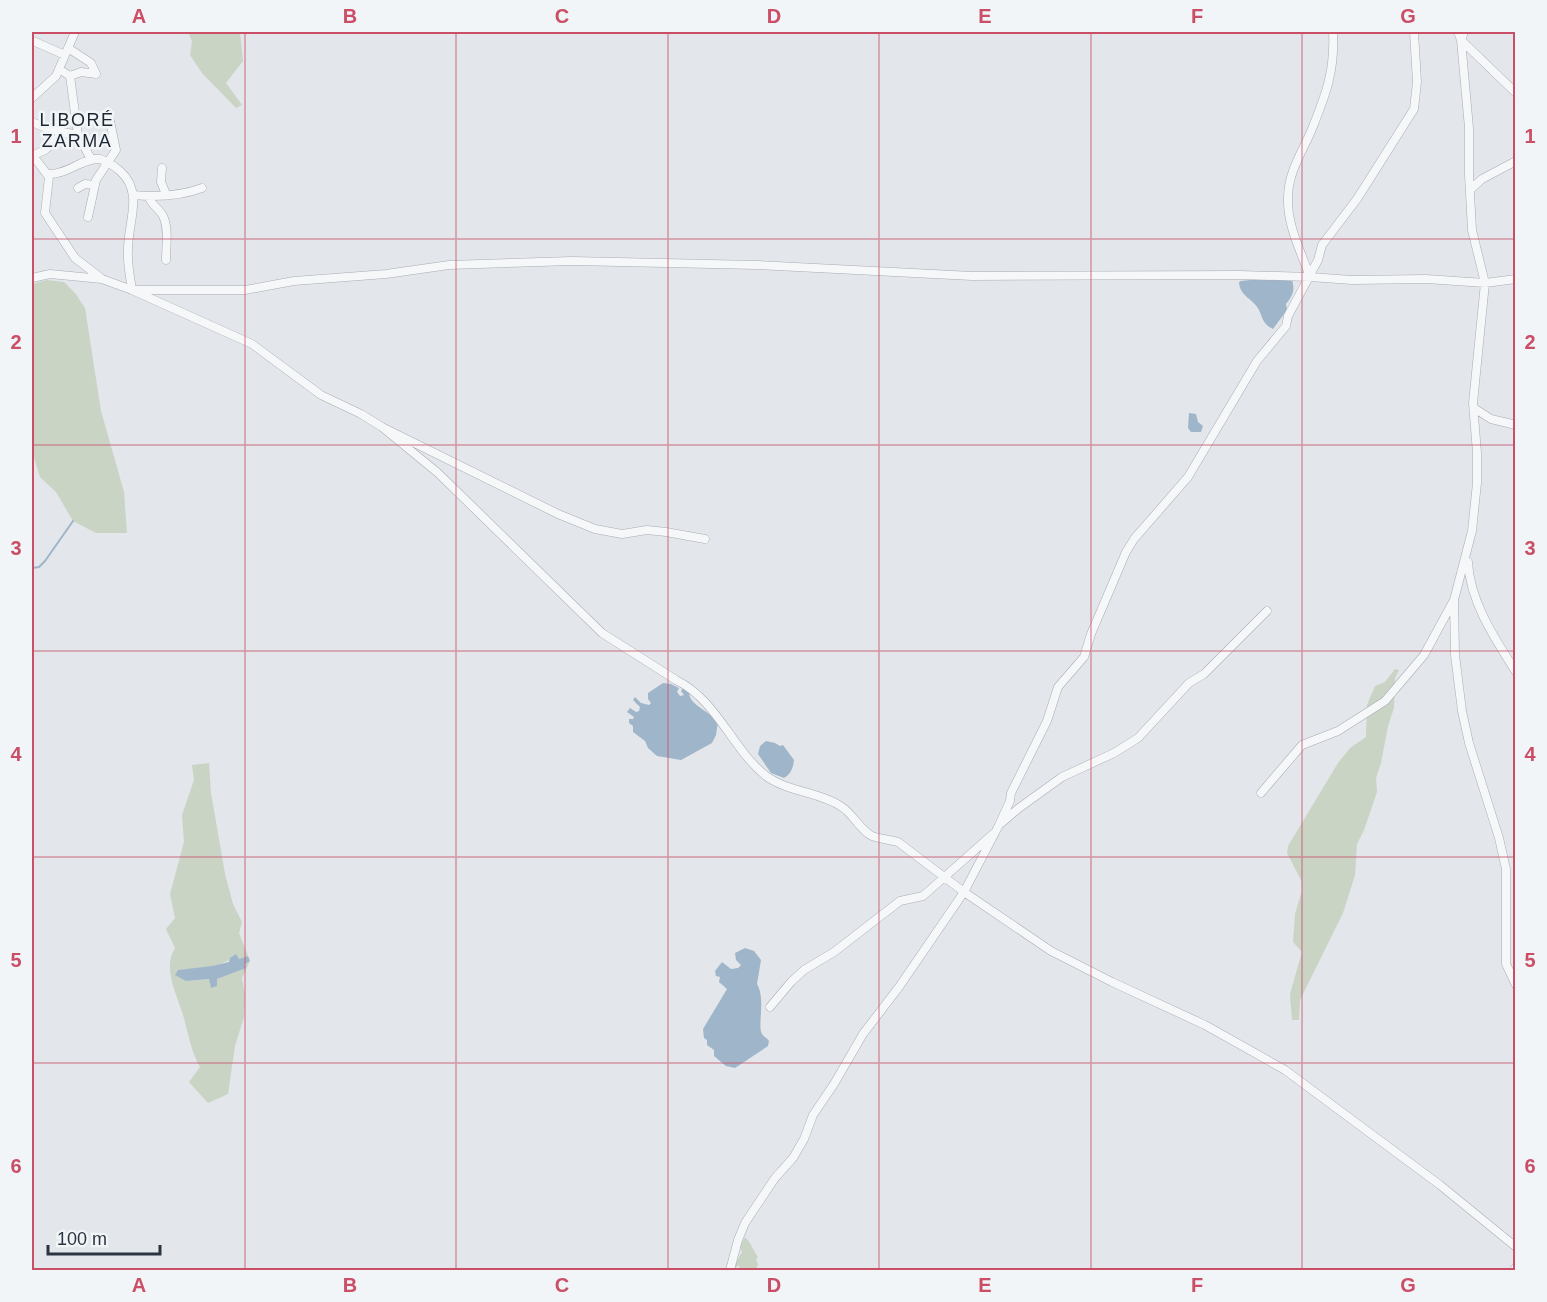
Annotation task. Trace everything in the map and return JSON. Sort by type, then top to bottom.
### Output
[{"type":"street","points":[[32,98],[54,80],[75,32]]},
{"type":"street","points":[[1310,277],[1290,220],[1290,176],[1312,129],[1332,72],[1333,32]]},
{"type":"street","points":[[770,1007],[804,970],[834,952],[900,901],[923,896],[993,834],[999,825],[1010,801],[1011,793],[1047,721],[1058,687],[1083,657],[1126,552],[1134,539],[1188,477],[1257,361],[1286,326],[1288,316],[1310,277],[1322,245],[1357,199],[1414,109],[1417,82],[1414,32]]},
{"type":"street","points":[[1261,794],[1302,746],[1338,731],[1385,701],[1424,655],[1454,600],[1473,531],[1478,453],[1474,408],[1485,282],[1472,230],[1469,128],[1461,40],[1458,32]]},
{"type":"street","points":[[1461,40],[1464,32]]},
{"type":"street","points":[[1461,40],[1515,93]]},
{"type":"street","points":[[33,41],[67,51],[91,63],[96,74],[81,72],[70,76]]},
{"type":"street","points":[[59,69],[70,76],[78,135],[91,159]]},
{"type":"street","points":[[88,217],[96,180],[116,150],[110,121]]},
{"type":"street","points":[[32,122],[63,133],[78,135]]},
{"type":"street","points":[[63,133],[45,150],[32,157],[48,174],[50,182],[45,213],[75,258],[102,279]]},
{"type":"street","points":[[48,174],[58,174],[91,159],[99,159],[109,162],[127,177],[131,185],[134,208],[128,249],[132,290]]},
{"type":"street","points":[[1470,190],[1482,178],[1515,161]]},
{"type":"street","points":[[162,168],[161,182],[166,194]]},
{"type":"street","points":[[78,188],[85,184],[95,185]]},
{"type":"street","points":[[133,195],[149,197],[187,194],[202,188]]},
{"type":"street","points":[[149,197],[150,202],[157,207],[164,218],[166,260]]},
{"type":"street","points":[[132,290],[245,290],[294,281],[386,274],[449,265],[572,261],[757,266],[972,276],[1240,275],[1485,282],[1515,279]]},
{"type":"street","points":[[32,278],[50,274],[102,279],[132,290],[252,344],[321,395],[558,514],[595,529],[622,534],[647,530],[705,539]]},
{"type":"street","points":[[1474,408],[1491,419],[1515,425]]},
{"type":"street","points":[[382,426],[438,473],[602,633],[688,686],[719,718],[739,746],[768,777],[842,806],[872,836],[898,842],[964,892],[1051,951],[1205,1025],[1285,1070],[1440,1185],[1515,1247]]},
{"type":"street","points":[[1467,554],[1472,591],[1499,646],[1515,672]]},
{"type":"street","points":[[1454,600],[1455,655],[1462,711],[1469,743],[1499,838],[1506,869],[1506,964],[1515,985]]},
{"type":"street","points":[[999,825],[1062,777],[1114,753],[1138,738],[1189,683],[1204,674],[1267,611]]},
{"type":"street","points":[[1001,794],[1010,801]]},
{"type":"street","points":[[730,1270],[738,1240],[746,1223],[775,1178],[793,1158],[804,1139],[813,1115],[863,1035],[964,892],[992,841],[993,834]]},
{"type":"green space","points":[[188,32],[240,32],[243,61],[226,83],[242,105],[236,108],[202,73],[190,55],[192,41]]},
{"type":"green space","points":[[47,280],[64,282],[85,308],[101,411],[124,492],[127,533],[96,533],[73,521],[56,492],[40,477],[32,451],[32,284]]},
{"type":"green space","points":[[1395,669],[1399,670],[1395,678],[1394,708],[1376,778],[1377,792],[1357,844],[1355,875],[1343,913],[1300,1000],[1299,1020],[1292,1020],[1290,994],[1302,952],[1293,942],[1295,914],[1302,891],[1301,880],[1287,853],[1288,846],[1338,763],[1350,748],[1366,737],[1367,705],[1375,686],[1385,682]]},
{"type":"green space","points":[[209,763],[211,793],[225,874],[233,904],[242,922],[239,933],[248,956],[239,959],[236,954],[217,965],[178,970],[186,981],[209,979],[211,987],[216,979],[246,968],[244,964],[250,961],[242,978],[245,996],[244,1017],[235,1046],[228,1094],[208,1103],[189,1082],[200,1067],[173,985],[170,966],[175,948],[166,929],[175,918],[170,894],[184,842],[182,815],[194,780],[192,765]]},
{"type":"green space","points":[[745,1237],[758,1257],[756,1270],[740,1270],[739,1265],[735,1268],[734,1266],[742,1252],[740,1247]]},
{"type":"water","points":[[1269,278],[1292,279],[1293,287],[1292,295],[1286,304],[1287,310],[1273,329],[1265,323],[1256,306],[1244,294],[1239,282]]},
{"type":"water","points":[[1189,413],[1196,414],[1198,422],[1203,426],[1201,432],[1191,432],[1188,428]]},
{"type":"water","points":[[663,683],[679,688],[677,692],[680,696],[684,695],[681,691],[684,687],[693,702],[718,722],[712,743],[681,760],[657,756],[648,748],[645,741],[633,732],[633,726],[629,723],[629,719],[634,717],[627,712],[630,708],[636,712],[639,711],[640,707],[633,700],[635,697],[641,703],[649,705],[651,703],[648,693]]},
{"type":"water","points":[[766,741],[783,745],[794,760],[791,771],[784,778],[771,773],[758,754],[760,746]]},
{"type":"water","points":[[745,948],[754,951],[761,960],[757,984],[761,997],[761,1030],[769,1041],[768,1046],[735,1068],[726,1066],[714,1056],[714,1050],[707,1045],[707,1040],[704,1038],[703,1029],[727,989],[719,982],[720,977],[716,976],[715,971],[722,962],[731,969],[738,968],[741,965],[736,960],[735,953]]},
{"type":"water","points":[[236,954],[239,959],[248,956],[250,961],[245,964],[246,968],[217,979],[217,986],[211,988],[209,979],[186,981],[175,975],[178,970],[229,962],[230,958]]},
{"type":"waterway","points":[[32,568],[39,567],[45,561],[73,521]]},
{"type":"district","name":"LIBORÉ ZARMA","points":[[77,130]]}]
